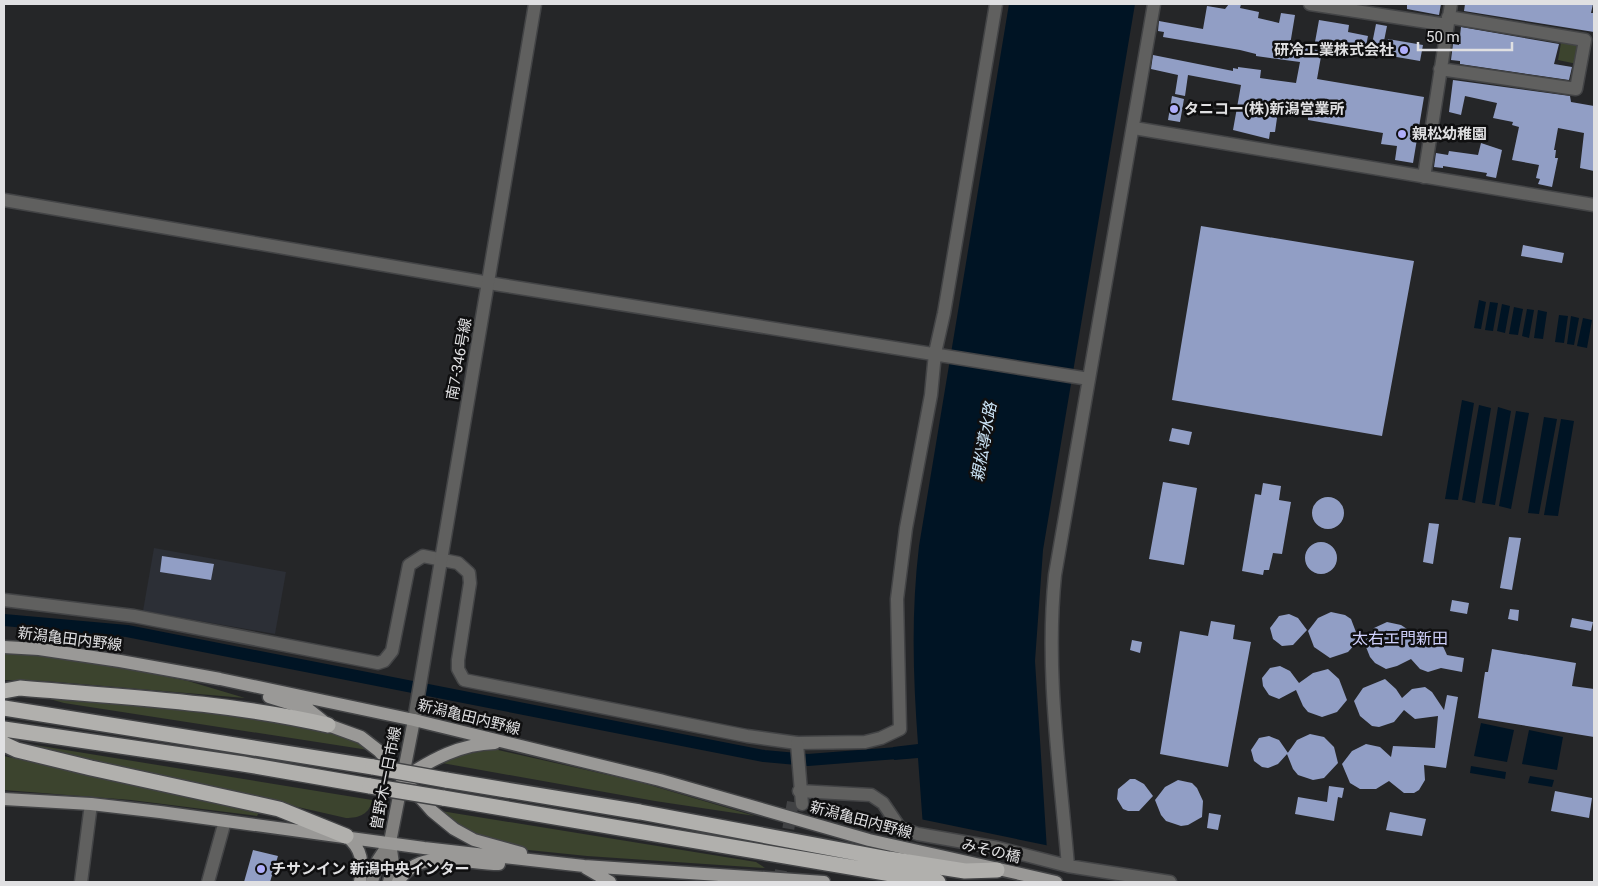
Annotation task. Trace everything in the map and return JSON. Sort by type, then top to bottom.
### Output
[{"type":"highway","points":[[4,691],[20,688],[188,703],[288,716],[328,725]]},
{"type":"highway","points":[[4,708],[919,858],[965,871],[997,870]]},
{"type":"highway","points":[[4,729],[243,764],[938,882]]},
{"type":"highway","points":[[4,744],[26,753],[279,809],[346,836]]},
{"type":"main road","name":"新潟亀田内野線","points":[[4,647],[39,649],[180,672],[414,720],[660,780],[869,840],[919,858]]},
{"type":"main road","points":[[180,672],[308,709],[328,725],[361,737],[379,751],[432,811],[462,834],[494,846],[566,865]]},
{"type":"main road","name":"曽野木一日市線","points":[[389,882],[393,864],[390,842],[414,720]]},
{"type":"main road","points":[[402,778],[452,751],[487,743],[508,743]]},
{"type":"main road","points":[[4,799],[91,804],[566,865]]},
{"type":"main road","points":[[346,836],[360,850],[362,860],[360,882]]},
{"type":"main road","name":"曽野木一日市線","points":[[372,882],[378,860],[390,842]]},
{"type":"main road","points":[[398,882],[410,866],[427,860],[480,864],[566,865],[824,882]]},
{"type":"main road","points":[[584,866],[610,882]]},
{"type":"main road","name":"みその橋","points":[[997,870],[1056,882]]},
{"type":"street","name":"南7-346号線","points":[[414,720],[535,4]]},
{"type":"street","points":[[4,600],[134,616],[378,664],[384,661],[392,651],[409,566],[423,556],[458,563],[470,573],[458,660],[458,670],[464,680],[797,746],[865,742],[881,738],[900,729],[897,599],[906,528],[939,354],[996,4]]},
{"type":"street","points":[[1062,864],[1051,666],[1050,622],[1055,575],[1084,378],[1134,128],[1154,4]]},
{"type":"street","points":[[1310,4],[1585,40],[1576,89],[1440,69]]},
{"type":"street","points":[[1424,177],[1451,4]]},
{"type":"street","points":[[1134,128],[1594,205]]},
{"type":"street","points":[[4,200],[781,331],[1084,378]]},
{"type":"street","points":[[797,746],[798,799],[871,795],[883,803],[900,828],[918,834],[998,848],[1062,864],[1170,882]]},
{"type":"street","points":[[81,882],[91,804]]},
{"type":"street","points":[[208,882],[225,821]]},
{"type":"shaded area","points":[[154,548],[286,572],[275,634],[143,611]]},
{"type":"green space","points":[[1561,43],[1580,46],[1577,64],[1558,60]]},
{"type":"green space","points":[[4,652],[77,659],[188,681],[245,698],[45,681],[4,680]]},
{"type":"green space","points":[[39,696],[220,711],[332,730],[375,751],[64,703]]},
{"type":"green space","points":[[35,745],[372,800],[366,812],[355,817],[346,818],[40,748]]},
{"type":"green space","points":[[494,749],[639,782],[755,816],[655,801],[442,763],[456,756]]},
{"type":"green space","points":[[4,756],[259,812],[257,816],[131,800],[4,790]]},
{"type":"green space","points":[[441,811],[756,862],[765,868],[587,856],[509,848],[468,832]]},
{"type":"water","name":"親松導水路","points":[[1009,4],[1135,4],[1043,550],[1035,661],[1049,882],[927,882],[918,758],[894,760],[893,747],[918,744],[914,645],[916,571],[919,546]]},
{"type":"water","points":[[1479,300],[1486,302],[1481,329],[1474,328]]},
{"type":"water","points":[[1490,302],[1498,303],[1493,331],[1485,330]]},
{"type":"water","points":[[1502,304],[1510,306],[1505,333],[1497,331]]},
{"type":"water","points":[[1514,307],[1523,309],[1518,335],[1509,334]]},
{"type":"water","points":[[1527,309],[1534,310],[1529,338],[1522,336]]},
{"type":"water","points":[[1538,310],[1547,312],[1543,339],[1534,338]]},
{"type":"water","points":[[1559,315],[1568,316],[1564,343],[1555,342]]},
{"type":"water","points":[[1571,316],[1579,318],[1574,345],[1567,344]]},
{"type":"water","points":[[1583,318],[1592,320],[1587,348],[1577,346]]},
{"type":"water","points":[[1462,400],[1474,403],[1458,500],[1445,499]]},
{"type":"water","points":[[1479,405],[1491,408],[1475,503],[1462,500]]},
{"type":"water","points":[[1498,407],[1511,411],[1495,505],[1482,503]]},
{"type":"water","points":[[1516,411],[1529,413],[1511,509],[1499,506]]},
{"type":"water","points":[[1544,417],[1557,419],[1539,514],[1528,513]]},
{"type":"water","points":[[1561,419],[1574,421],[1558,516],[1544,515]]},
{"type":"water","points":[[1481,723],[1514,730],[1507,762],[1474,756]]},
{"type":"water","points":[[1529,730],[1563,737],[1557,770],[1522,764]]},
{"type":"water","points":[[1471,766],[1506,772],[1505,779],[1470,773]]},
{"type":"water","points":[[1530,776],[1554,780],[1552,787],[1528,783]]},
{"type":"pier","points":[[920,819],[1050,846],[1052,882],[924,882]]},
{"type":"building","points":[[1229,4],[1241,4],[1240,8],[1259,12],[1258,18],[1279,23],[1281,13],[1295,15],[1290,45],[1322,51],[1317,79],[1424,97],[1413,163],[1395,160],[1397,146],[1381,144],[1383,133],[1308,120],[1308,116],[1278,111],[1275,132],[1270,132],[1269,139],[1233,130],[1241,85],[1188,75],[1185,96],[1175,94],[1178,75],[1151,69],[1153,55],[1233,71],[1233,68],[1238,69],[1238,67],[1261,70],[1260,78],[1296,83],[1300,62],[1256,56],[1256,54],[1240,50],[1163,37],[1164,32],[1158,31],[1159,21],[1203,29],[1207,6],[1225,9]]},
{"type":"building","points":[[1407,4],[1441,4],[1439,15],[1407,9]]},
{"type":"building","points":[[1465,4],[1593,4],[1591,13],[1594,13],[1594,32],[1464,11]]},
{"type":"building","points":[[1319,20],[1349,25],[1348,32],[1368,36],[1365,51],[1315,42]]},
{"type":"building","points":[[1376,24],[1387,26],[1383,46],[1372,44]]},
{"type":"building","points":[[1461,27],[1559,44],[1554,64],[1572,67],[1569,80],[1460,64],[1460,61],[1451,60],[1453,44],[1459,45]]},
{"type":"building","name":"研冷工業株式会社","points":[[1388,39],[1423,45],[1420,61],[1385,55]]},
{"type":"building","points":[[1453,80],[1570,96],[1571,102],[1594,106],[1594,171],[1580,168],[1584,133],[1558,128],[1554,150],[1556,150],[1555,158],[1558,158],[1552,187],[1538,184],[1540,179],[1536,178],[1539,165],[1512,160],[1519,127],[1512,125],[1513,122],[1493,118],[1497,103],[1465,96],[1461,115],[1449,112]]},
{"type":"building","name":"タニコー(株)新潟営業所","points":[[1172,96],[1184,99],[1180,122],[1168,120]]},
{"type":"building","points":[[1481,143],[1502,150],[1496,178],[1486,176],[1487,173],[1443,166],[1443,168],[1434,167],[1436,153],[1448,155],[1449,151],[1478,155]]},
{"type":"building","points":[[1201,226],[1414,261],[1382,436],[1172,400]]},
{"type":"building","points":[[1523,245],[1564,253],[1562,263],[1521,256]]},
{"type":"building","points":[[1172,428],[1192,432],[1189,445],[1169,441]]},
{"type":"building","points":[[1163,482],[1197,488],[1184,565],[1149,559]]},
{"type":"building","points":[[1263,483],[1281,486],[1279,500],[1291,502],[1282,554],[1273,553],[1269,570],[1264,570],[1263,575],[1242,571],[1255,494],[1261,495]]},
{"type":"building","points":[[1328,497],[1334,498],[1339,502],[1343,507],[1343,519],[1339,524],[1334,528],[1328,529],[1322,528],[1317,524],[1313,519],[1312,513],[1313,507],[1317,502],[1322,498]]},
{"type":"building","points":[[1429,523],[1439,524],[1433,564],[1423,562]]},
{"type":"building","points":[[1509,537],[1521,538],[1512,590],[1500,588]]},
{"type":"building","points":[[1321,542],[1327,543],[1332,547],[1336,552],[1336,564],[1332,569],[1327,573],[1321,574],[1315,573],[1310,569],[1306,564],[1305,558],[1306,552],[1310,547],[1315,543]]},
{"type":"building","points":[[162,556],[214,564],[211,580],[160,572]]},
{"type":"building","points":[[1452,600],[1469,603],[1467,614],[1450,611]]},
{"type":"building","points":[[1510,609],[1519,610],[1518,621],[1508,619]]},
{"type":"building","points":[[1331,612],[1345,615],[1351,619],[1359,640],[1348,652],[1330,658],[1314,647],[1308,631],[1318,618]]},
{"type":"building","points":[[1289,614],[1298,618],[1307,630],[1293,645],[1282,646],[1273,639],[1270,628],[1279,616]]},
{"type":"building","points":[[1572,618],[1593,622],[1591,631],[1570,627]]},
{"type":"building","points":[[1211,621],[1235,625],[1233,639],[1251,642],[1228,767],[1160,754],[1180,631],[1208,636]]},
{"type":"building","points":[[1387,622],[1401,625],[1407,629],[1413,645],[1432,639],[1442,644],[1447,655],[1464,658],[1462,672],[1441,668],[1428,672],[1420,669],[1411,659],[1386,669],[1375,663],[1370,657],[1364,642],[1374,628]]},
{"type":"building","points":[[1132,640],[1142,642],[1140,653],[1130,650]]},
{"type":"building","points":[[1492,649],[1576,663],[1572,686],[1594,689],[1594,737],[1478,718],[1485,672],[1488,672]]},
{"type":"building","points":[[1280,666],[1290,671],[1299,683],[1313,673],[1328,669],[1339,679],[1347,700],[1337,712],[1322,717],[1308,712],[1303,706],[1296,690],[1279,699],[1269,695],[1263,686],[1262,678],[1270,668]]},
{"type":"building","points":[[1385,679],[1396,689],[1402,698],[1412,689],[1425,687],[1432,692],[1444,710],[1447,695],[1458,697],[1446,768],[1424,765],[1425,780],[1419,790],[1414,793],[1404,793],[1389,781],[1376,789],[1360,789],[1350,783],[1342,764],[1352,751],[1366,744],[1380,747],[1391,757],[1393,746],[1435,748],[1438,716],[1415,719],[1404,710],[1394,722],[1379,727],[1372,726],[1360,716],[1354,701],[1363,688]]},
{"type":"building","points":[[1310,734],[1324,737],[1334,747],[1338,763],[1324,778],[1313,780],[1298,775],[1293,769],[1287,754],[1297,740]]},
{"type":"building","points":[[1269,736],[1279,740],[1288,753],[1278,764],[1268,768],[1262,767],[1254,761],[1251,750],[1259,738]]},
{"type":"building","points":[[1130,779],[1135,779],[1144,784],[1153,796],[1139,811],[1123,809],[1117,799],[1118,789]]},
{"type":"building","points":[[1178,780],[1192,783],[1197,788],[1203,801],[1202,817],[1188,825],[1181,826],[1166,821],[1161,815],[1155,800],[1165,787]]},
{"type":"building","points":[[1329,786],[1344,788],[1342,798],[1338,797],[1334,821],[1295,814],[1298,797],[1327,802]]},
{"type":"building","points":[[1555,791],[1592,798],[1589,818],[1551,811]]},
{"type":"building","points":[[1390,812],[1426,819],[1422,836],[1386,830]]},
{"type":"building","points":[[1209,813],[1221,815],[1218,830],[1207,828]]},
{"type":"building","name":"チサンイン 新潟中央インター","points":[[253,850],[278,856],[270,882],[244,882]]},
{"type":"waterway","points":[[4,620],[127,631],[764,756],[808,760],[910,752]]},
{"type":"tunnel","points":[[779,882],[793,802]]},
{"type":"place","name":"研冷工業株式会社","points":[[1404,50]]},
{"type":"place","name":"タニコー(株)新潟営業所","points":[[1174,109]]},
{"type":"place","name":"親松幼稚園","points":[[1402,134]]},
{"type":"place","name":"チサンイン 新潟中央インター","points":[[261,869]]},
{"type":"district","name":"太右エ門新田","points":[[1400,638]]}]
